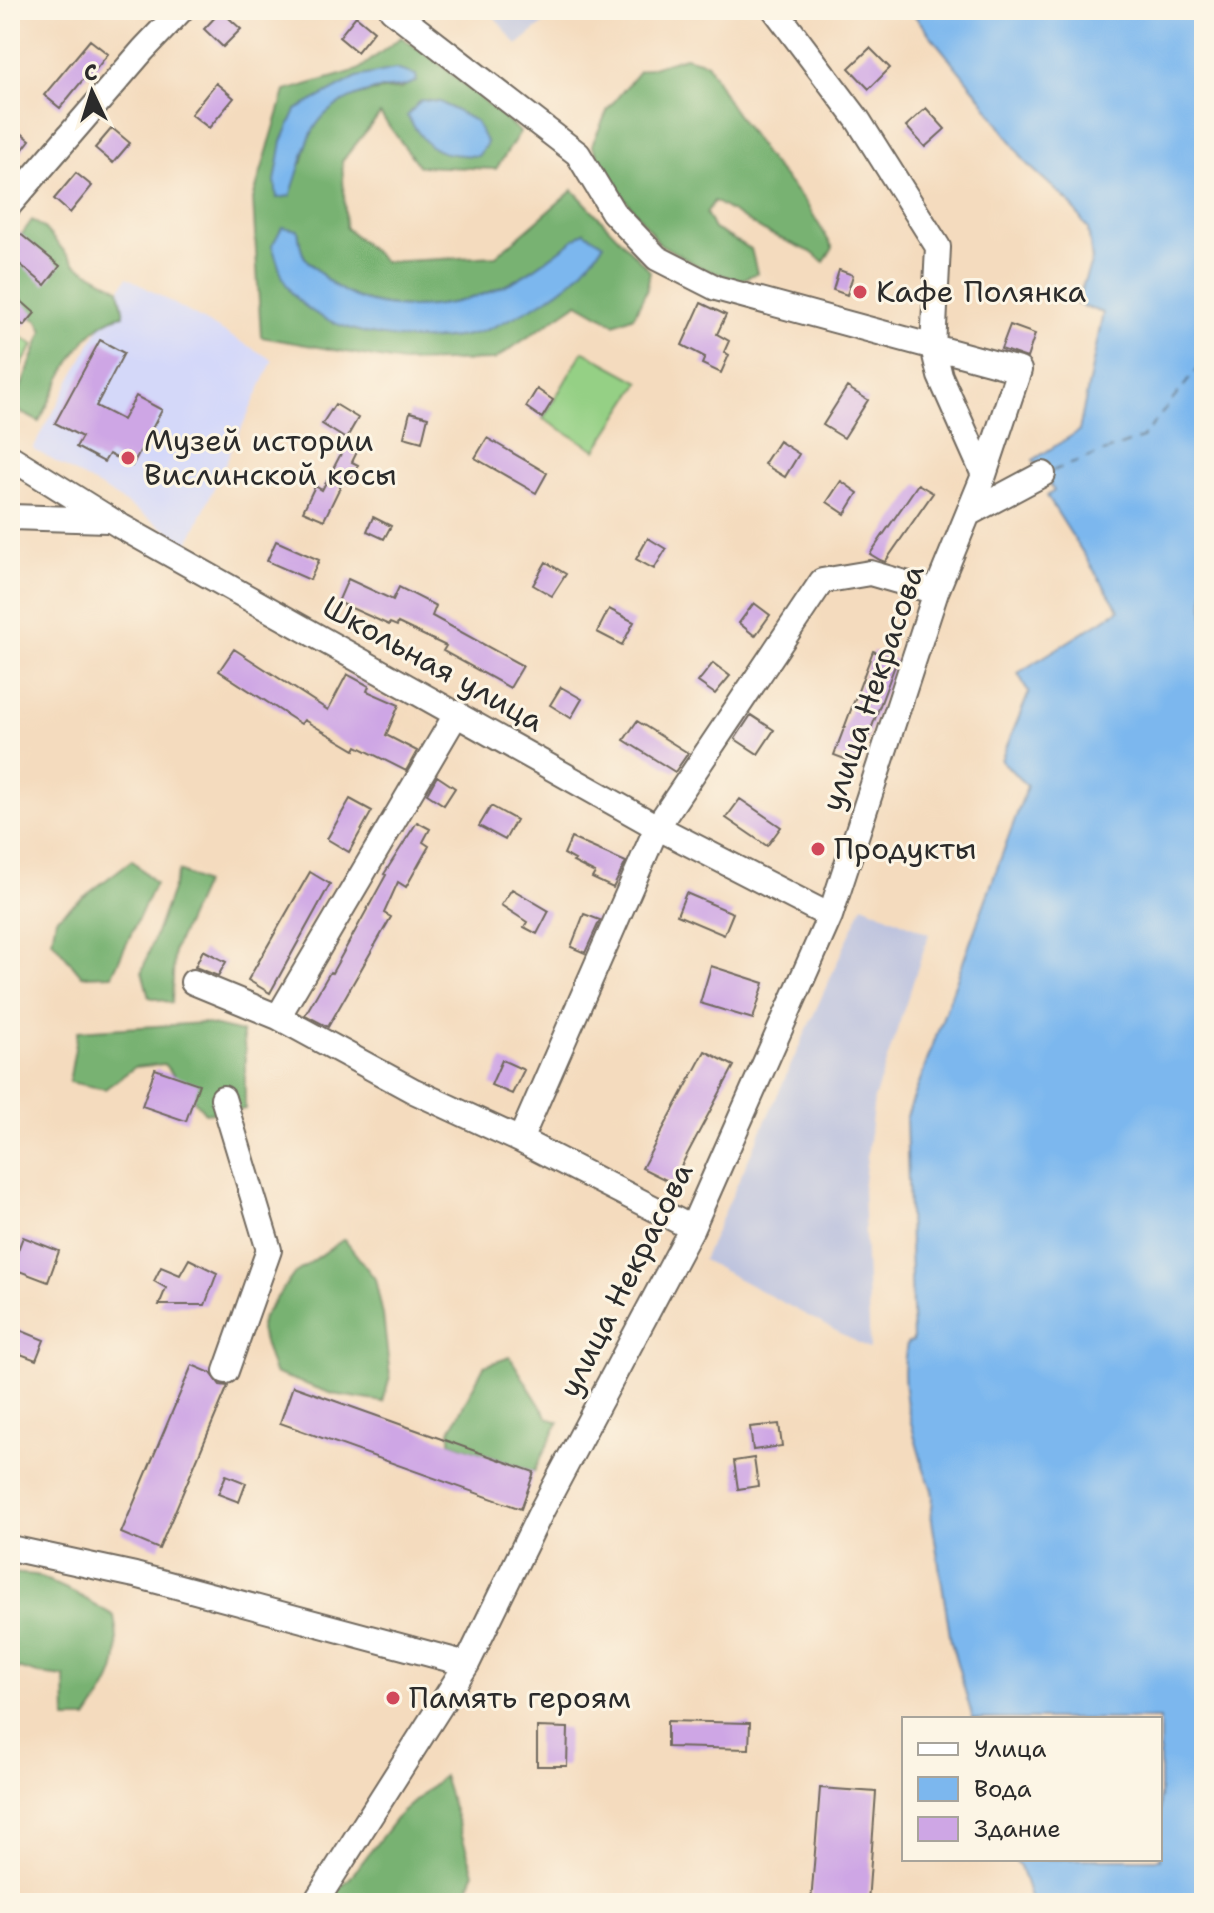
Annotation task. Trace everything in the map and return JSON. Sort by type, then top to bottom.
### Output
[{"type":"street","points":[[10,204],[181,10]]},
{"type":"street","points":[[392,10],[578,154],[613,212],[657,258],[716,288],[933,347]]},
{"type":"street","points":[[775,10],[858,120],[938,247],[933,347],[940,376],[984,475]]},
{"type":"street","name":"улица Некрасова","points":[[315,1903],[467,1664],[542,1510],[692,1228],[830,916],[936,592],[970,513],[1019,370],[933,347]]},
{"type":"street","name":"Школьная улица","points":[[10,457],[111,520],[657,827],[830,916]]},
{"type":"street","points":[[970,513],[1043,474]]},
{"type":"street","points":[[10,517],[111,520]]},
{"type":"street","points":[[520,1140],[657,827],[822,581],[870,573],[936,592]]},
{"type":"street","points":[[278,1017],[457,713]]},
{"type":"street","points":[[193,982],[278,1017],[414,1091],[520,1140],[692,1228]]},
{"type":"street","points":[[223,1098],[269,1250],[226,1371]]},
{"type":"street","points":[[10,1548],[135,1575],[467,1664]]},
{"type":"shaded area","points":[[489,10],[560,10],[517,45]]},
{"type":"shaded area","points":[[127,277],[273,360],[188,544],[105,490],[33,449]]},
{"type":"shaded area","points":[[863,905],[929,934],[874,1099],[863,1190],[870,1349],[703,1260]]},
{"type":"green space","points":[[401,37],[437,62],[520,132],[496,169],[419,166],[380,114],[342,161],[346,228],[385,262],[496,256],[573,190],[650,271],[647,289],[634,316],[615,324],[578,303],[494,360],[402,362],[261,337],[253,199],[285,91],[358,70]],"holes":[[[416,75],[402,89],[361,94],[324,113],[312,130],[302,164],[296,110]],[[298,230],[304,257],[337,287],[358,298],[404,307],[453,303],[497,289],[531,271],[584,232],[574,279],[535,305],[488,329],[288,287]]]},
{"type":"green space","points":[[685,57],[707,63],[729,103],[766,156],[806,203],[833,248],[824,262],[811,252],[764,231],[714,201],[706,213],[714,229],[751,249],[757,273],[739,281],[702,268],[660,244],[613,183],[592,145],[608,109],[639,71]]},
{"type":"green space","points":[[32,220],[44,228],[76,265],[119,289],[124,315],[109,320],[83,343],[39,422],[13,408],[43,331],[38,321],[10,304],[10,251]]},
{"type":"green space","points":[[10,330],[34,345],[10,382]]},
{"type":"green space","points":[[583,351],[640,382],[596,450],[543,419]]},
{"type":"green space","points":[[132,860],[155,883],[112,975],[82,976],[52,940],[56,918]]},
{"type":"green space","points":[[179,871],[204,883],[174,950],[172,1003],[149,997],[142,971]]},
{"type":"green space","points":[[203,1023],[242,1032],[245,1109],[205,1113],[164,1064],[135,1067],[105,1089],[69,1082],[78,1031]]},
{"type":"green space","points":[[344,1239],[375,1279],[383,1315],[390,1377],[383,1402],[333,1394],[274,1373],[260,1330],[263,1317],[294,1274]]},
{"type":"green space","points":[[510,1357],[548,1418],[559,1422],[534,1472],[450,1442],[450,1431],[484,1366]]},
{"type":"green space","points":[[10,1573],[36,1575],[114,1616],[117,1659],[110,1681],[87,1719],[66,1719],[65,1677],[10,1666]]},
{"type":"green space","points":[[443,1776],[474,1873],[464,1903],[323,1903],[349,1879],[399,1815]]},
{"type":"water","points":[[910,10],[1204,10],[1204,1903],[1032,1903],[1020,1866],[1015,1861],[1162,1861],[1162,1717],[972,1717],[951,1642],[931,1514],[933,1493],[918,1450],[905,1390],[907,1343],[913,1341],[906,1119],[1027,786],[1001,760],[1029,693],[1018,673],[1119,610],[1047,496],[1054,491],[1033,460],[1079,431],[1103,313],[1076,304],[1092,260],[1088,229],[1069,202],[1026,163],[978,94]]},
{"type":"water","points":[[395,69],[416,75],[417,81],[374,90],[335,106],[314,128],[290,196],[277,198],[275,181],[282,141],[296,110],[357,77]]},
{"type":"water","points":[[421,100],[440,102],[475,121],[487,143],[478,156],[443,152],[422,138],[407,116]]},
{"type":"water","points":[[282,227],[298,230],[304,257],[337,287],[358,298],[404,307],[453,303],[509,284],[584,232],[604,244],[567,285],[513,318],[468,335],[412,339],[352,329],[325,319],[303,304],[287,286],[272,246]]},
{"type":"building","points":[[221,11],[241,29],[223,47],[204,29]]},
{"type":"building","points":[[356,16],[374,31],[357,52],[339,37]]},
{"type":"building","points":[[90,40],[108,54],[60,108],[44,95]]},
{"type":"building","points":[[870,48],[890,68],[869,89],[849,68]]},
{"type":"building","points":[[216,83],[234,98],[209,128],[191,114]]},
{"type":"building","points":[[926,108],[945,129],[925,147],[906,126]]},
{"type":"building","points":[[10,124],[30,140],[10,166]]},
{"type":"building","points":[[112,128],[130,143],[113,163],[95,148]]},
{"type":"building","points":[[76,173],[92,186],[70,213],[54,199]]},
{"type":"building","points":[[18,232],[60,266],[45,285],[10,256],[10,240]]},
{"type":"building","points":[[839,270],[853,275],[847,295],[833,290]]},
{"type":"building","points":[[19,299],[35,313],[24,326],[10,314]]},
{"type":"building","points":[[701,303],[726,315],[717,334],[729,341],[724,352],[729,355],[721,373],[702,364],[705,357],[682,345]]},
{"type":"building","points":[[1010,325],[1035,334],[1027,358],[1001,349]]},
{"type":"building","points":[[100,340],[124,353],[96,406],[123,420],[136,396],[162,410],[132,466],[109,454],[104,462],[76,447],[82,437],[55,423]]},
{"type":"building","points":[[847,387],[868,400],[844,438],[823,425]]},
{"type":"building","points":[[537,389],[553,400],[542,418],[526,407]]},
{"type":"building","points":[[335,404],[358,418],[346,439],[322,424]]},
{"type":"building","points":[[410,412],[428,417],[422,442],[404,437]]},
{"type":"building","points":[[487,438],[547,473],[536,493],[475,458]]},
{"type":"building","points":[[779,441],[799,454],[785,477],[764,464]]},
{"type":"building","points":[[346,444],[358,450],[352,462],[358,465],[348,484],[343,481],[324,520],[303,511],[315,486],[322,490]]},
{"type":"building","points":[[841,481],[858,493],[845,514],[827,502]]},
{"type":"building","points":[[918,484],[933,493],[885,562],[880,560],[870,554]]},
{"type":"building","points":[[373,517],[391,526],[384,539],[367,531]]},
{"type":"building","points":[[648,538],[666,549],[654,569],[636,559]]},
{"type":"building","points":[[276,541],[319,560],[310,580],[267,561]]},
{"type":"building","points":[[546,562],[566,574],[552,596],[533,585]]},
{"type":"building","points":[[348,579],[393,600],[399,587],[436,606],[432,616],[523,666],[510,688],[443,651],[446,646],[398,623],[397,626],[389,625],[338,602]]},
{"type":"building","points":[[754,603],[770,615],[755,636],[739,623]]},
{"type":"building","points":[[609,609],[634,622],[622,645],[597,632]]},
{"type":"building","points":[[234,649],[328,710],[347,674],[369,686],[367,691],[399,705],[386,735],[417,751],[406,771],[357,746],[355,750],[304,720],[301,724],[219,671]]},
{"type":"building","points":[[873,651],[897,660],[858,764],[834,755]]},
{"type":"building","points":[[713,663],[730,676],[715,694],[698,682]]},
{"type":"building","points":[[561,687],[582,699],[571,718],[550,705]]},
{"type":"building","points":[[751,715],[774,730],[758,754],[735,739]]},
{"type":"building","points":[[637,721],[688,753],[675,772],[624,740]]},
{"type":"building","points":[[437,776],[455,788],[444,805],[427,794]]},
{"type":"building","points":[[350,799],[372,811],[349,852],[327,839]]},
{"type":"building","points":[[740,799],[781,827],[767,846],[726,818]]},
{"type":"building","points":[[491,806],[516,820],[505,840],[479,826]]},
{"type":"building","points":[[417,822],[430,829],[423,842],[429,846],[406,887],[398,882],[384,913],[391,917],[328,1027],[305,1015],[332,973],[384,874]]},
{"type":"building","points":[[571,838],[626,862],[613,888],[592,878],[595,873],[564,854]]},
{"type":"building","points":[[310,872],[330,884],[270,993],[248,980]]},
{"type":"building","points":[[512,889],[549,911],[537,934],[524,927],[527,922],[501,905]]},
{"type":"building","points":[[686,893],[733,913],[724,935],[677,915]]},
{"type":"building","points":[[584,914],[600,920],[585,953],[571,947]]},
{"type":"building","points":[[203,950],[226,962],[218,976],[195,967]]},
{"type":"building","points":[[711,966],[764,983],[753,1019],[700,1003]]},
{"type":"building","points":[[705,1051],[734,1066],[672,1183],[642,1168]]},
{"type":"building","points":[[502,1060],[524,1070],[512,1094],[491,1085]]},
{"type":"building","points":[[155,1069],[199,1084],[186,1121],[142,1106]]},
{"type":"building","points":[[23,1237],[59,1251],[48,1282],[11,1268]]},
{"type":"building","points":[[189,1259],[217,1273],[205,1305],[159,1305],[166,1288],[154,1281],[161,1267],[180,1275]]},
{"type":"building","points":[[10,1326],[44,1340],[36,1360],[10,1350]]},
{"type":"building","points":[[192,1365],[211,1373],[220,1385],[228,1386],[159,1549],[121,1533]]},
{"type":"building","points":[[293,1386],[534,1472],[521,1509],[280,1423]]},
{"type":"building","points":[[779,1424],[782,1446],[753,1450],[750,1427]]},
{"type":"building","points":[[754,1458],[758,1486],[738,1489],[734,1461]]},
{"type":"building","points":[[226,1475],[246,1483],[239,1502],[218,1494]]},
{"type":"building","points":[[667,1721],[750,1723],[749,1749],[667,1747]]},
{"type":"building","points":[[537,1727],[568,1728],[567,1766],[537,1766]]},
{"type":"building","points":[[820,1788],[876,1792],[868,1903],[811,1903]]},
{"type":"ferry route","points":[[1052,471],[1142,438],[1204,361]]},
{"type":"place","name":"Кафе Полянка","points":[[860,292]]},
{"type":"place","name":"Музей истории Вислинской косы","points":[[128,458]]},
{"type":"place","name":"Продукты","points":[[818,849]]},
{"type":"place","name":"Память героям","points":[[393,1698]]}]
